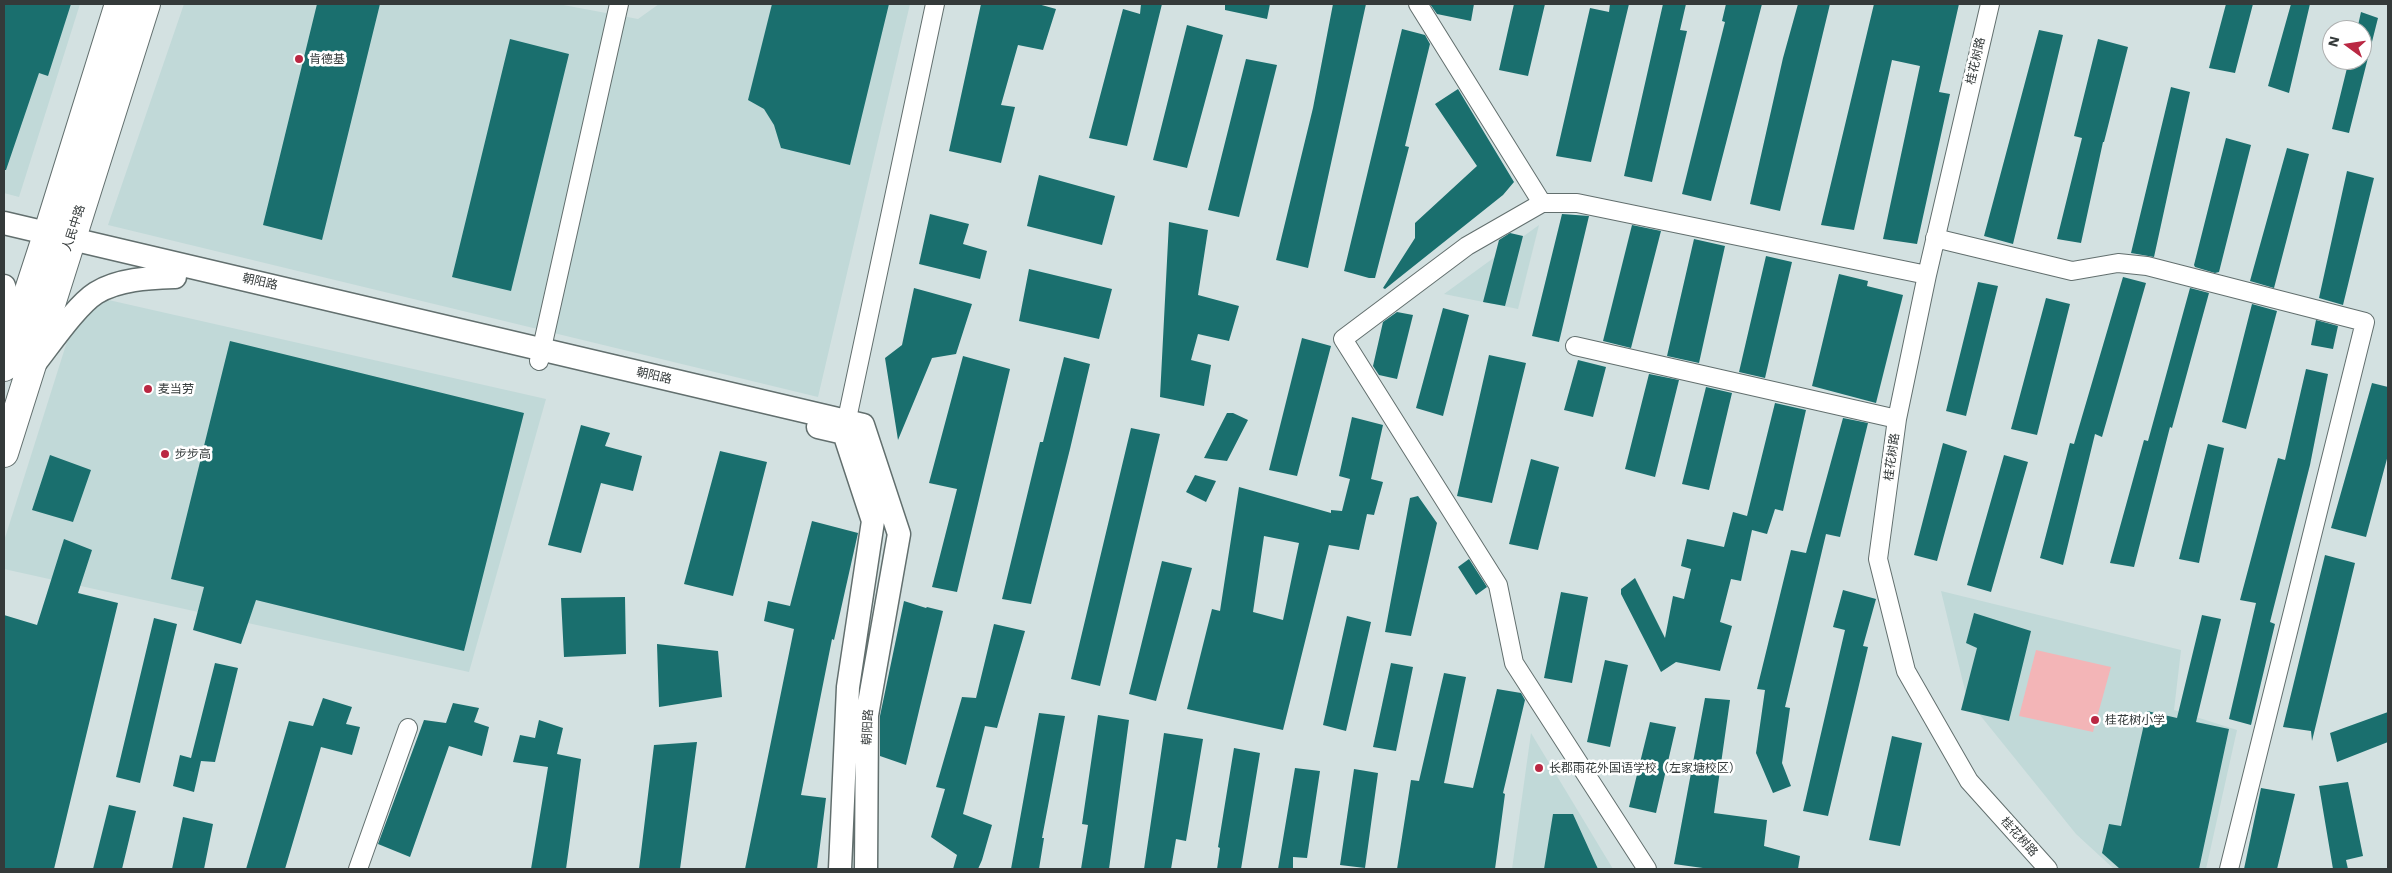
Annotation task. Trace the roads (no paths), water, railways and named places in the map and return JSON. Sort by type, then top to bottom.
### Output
[{"type":"main road","name":"人民中路","points":[[57,242],[119,4]]},
{"type":"main road","name":"人民中路","points":[[4,453],[13,365],[146,4]]},
{"type":"street","points":[[540,355],[620,4]]},
{"type":"street","points":[[846,427],[935,4]]},
{"type":"street","points":[[1418,4],[1542,203]]},
{"type":"street","name":"桂花树路","points":[[1990,4],[1927,275],[1897,419],[1878,558],[1906,671],[1969,782],[2048,869]]},
{"type":"street","points":[[1647,869],[1514,663],[1498,585],[1343,338],[1467,246],[1542,203],[1577,204],[1927,275]]},
{"type":"street","name":"朝阳路","points":[[4,223],[57,242],[175,277],[540,355]]},
{"type":"street","name":"朝阳路","points":[[4,236],[57,242],[846,427],[863,425],[899,534],[867,715],[866,869]]},
{"type":"street","points":[[1936,238],[2072,271],[2118,263],[2147,266],[2366,322],[2229,869]]},
{"type":"street","points":[[13,365],[64,325],[95,293],[120,283],[175,277]]},
{"type":"street","points":[[4,286],[7,296],[13,365]]},
{"type":"street","points":[[1575,346],[1897,419]]},
{"type":"street","name":"朝阳路","points":[[840,869],[848,687],[873,521],[846,427]]},
{"type":"street","points":[[358,869],[408,728]]},
{"type":"place","name":"肯德基","points":[[299,59]]},
{"type":"place","name":"麦当劳","points":[[148,389]]},
{"type":"place","name":"步步高","points":[[165,454]]},
{"type":"place","name":"桂花树小学","points":[[2095,720]]},
{"type":"place","name":"长郡雨花外国语学校（左家塘校区）","points":[[1539,768]]}]
